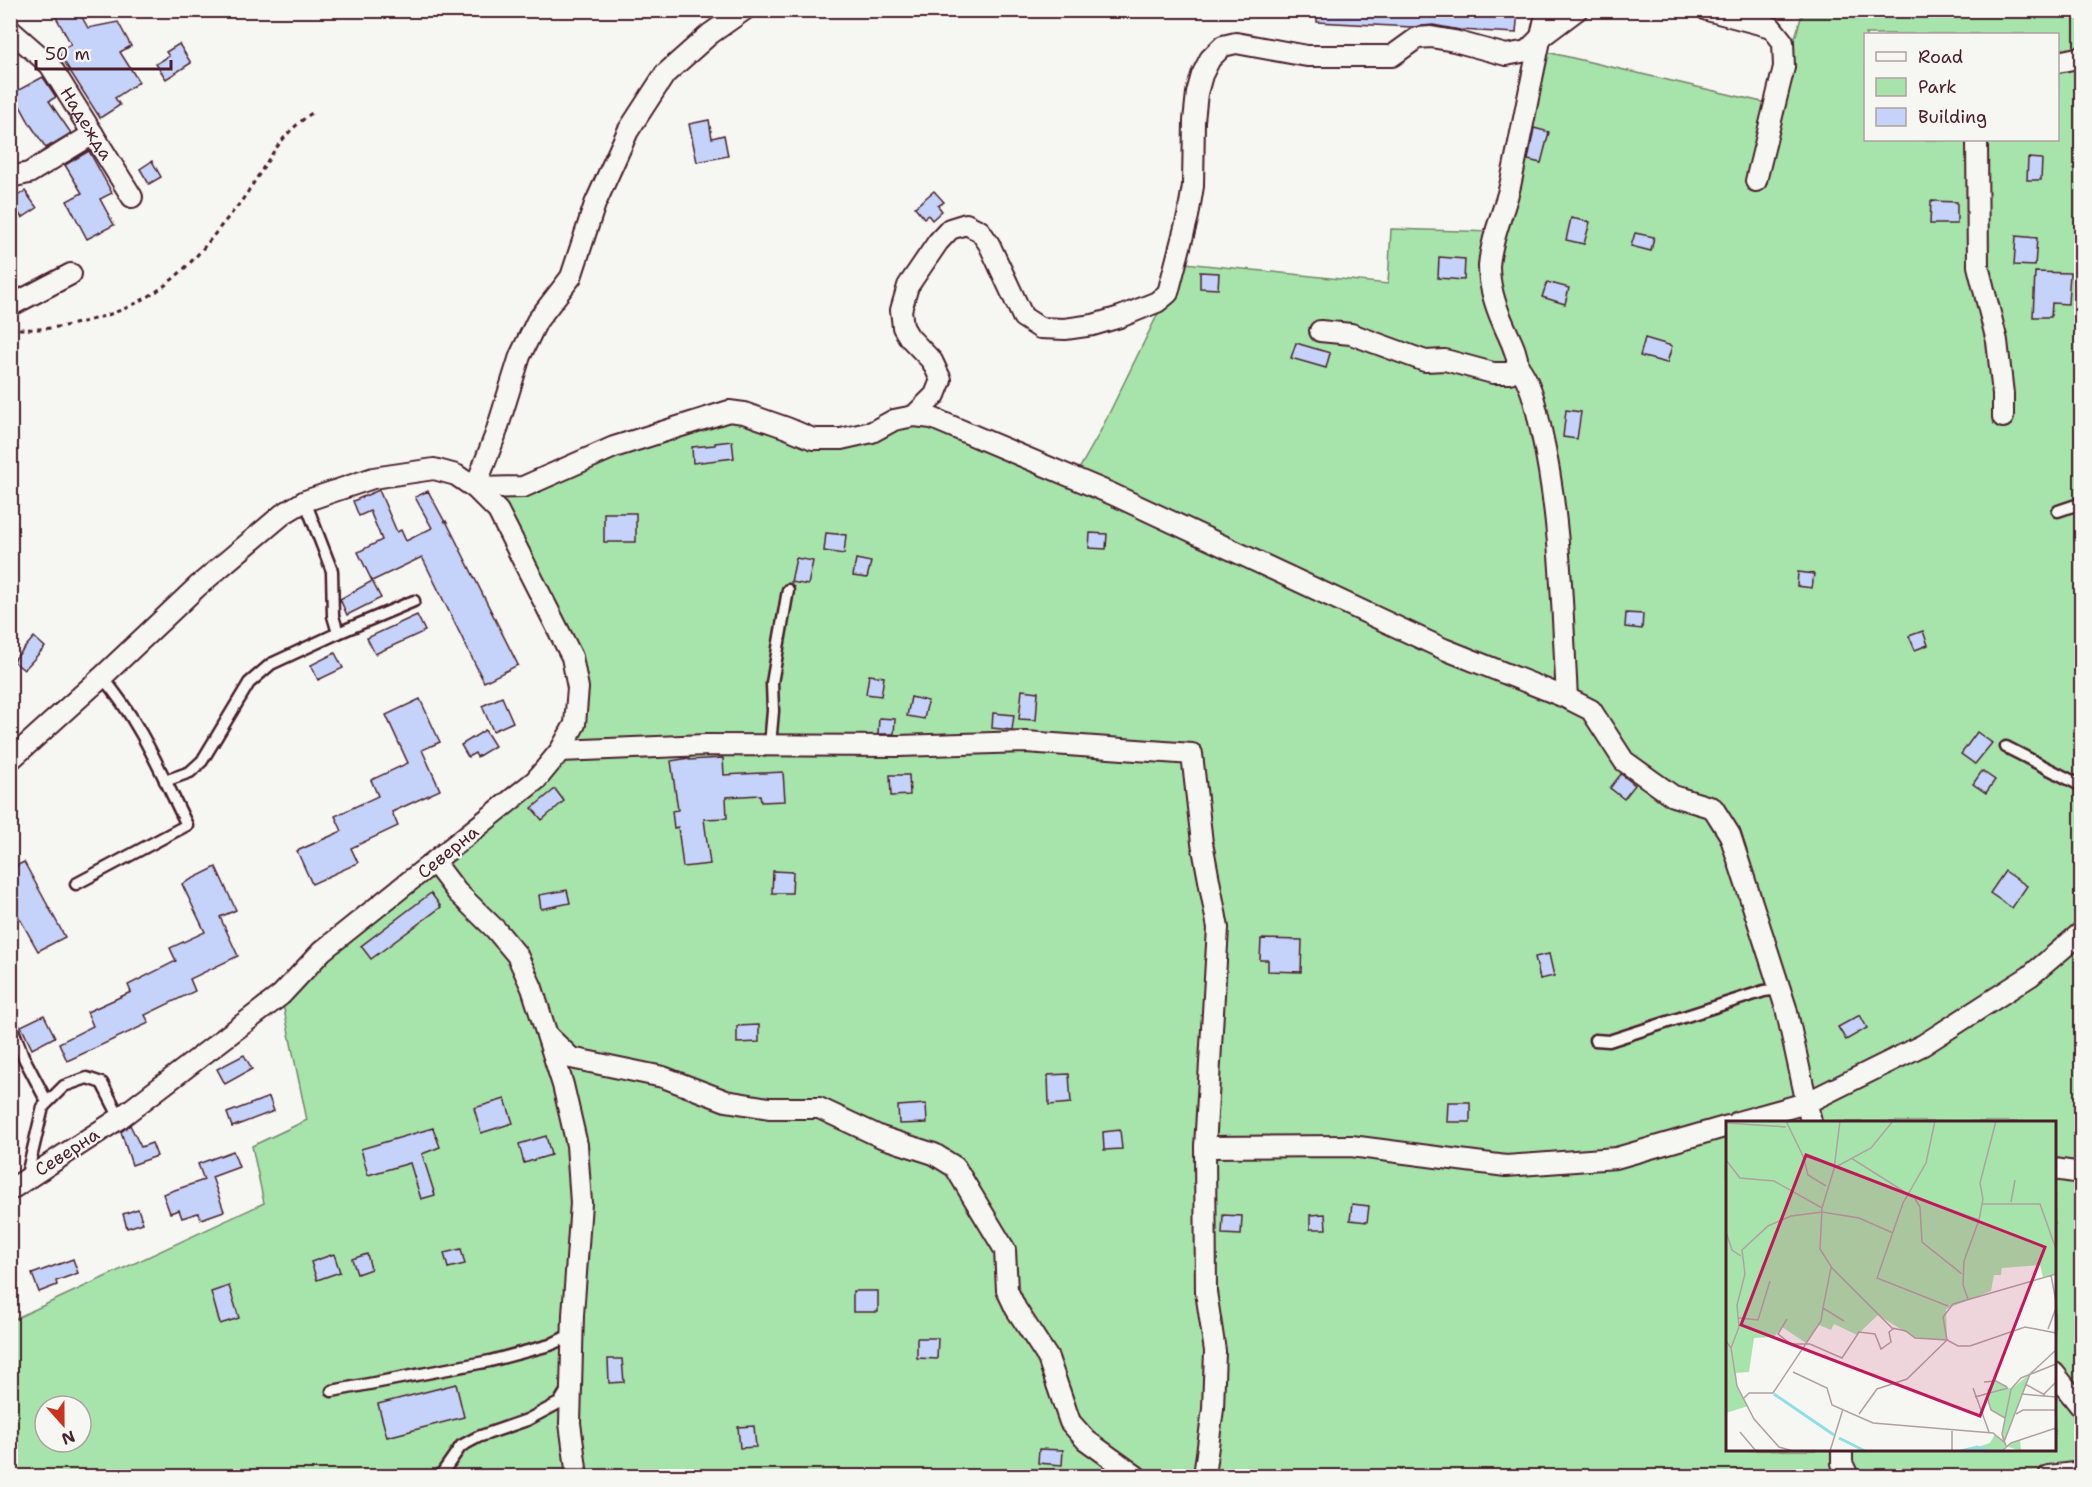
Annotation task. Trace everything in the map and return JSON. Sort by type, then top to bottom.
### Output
[{"type":"street","points":[[744,10],[710,34],[665,74],[628,131],[595,204],[571,277],[537,321],[520,356],[495,436],[475,488],[523,487],[614,447],[729,411],[744,413],[813,439],[841,439],[872,432],[894,420],[914,416],[932,418],[1112,494],[1444,648],[1567,698],[1591,710],[1624,761],[1673,796],[1713,808],[1730,835],[1786,1008],[1811,1121]]},
{"type":"street","points":[[1548,10],[1522,135],[1507,197],[1497,225],[1490,265],[1491,289],[1502,323],[1518,355],[1518,366],[1526,376],[1548,461],[1559,555],[1567,698]]},
{"type":"street","points":[[914,416],[935,395],[941,380],[932,361],[909,338],[903,327],[901,310],[908,286],[938,242],[950,229],[966,224],[980,231],[989,244],[1023,317],[1040,328],[1065,329],[1093,325],[1157,302],[1168,293],[1194,186],[1194,121],[1197,93],[1210,58],[1223,46],[1236,43],[1307,57],[1392,56],[1417,38],[1431,37],[1454,40],[1506,55],[1527,51],[1541,37],[1577,10]]},
{"type":"street","points":[[1707,10],[1771,27],[1783,42],[1784,67],[1756,181]]},
{"type":"street","name":"Надежда","points":[[10,30],[50,65],[132,196]]},
{"type":"street","points":[[2059,62],[2082,57]]},
{"type":"street","points":[[10,177],[29,173],[93,134]]},
{"type":"street","points":[[1977,141],[1978,266],[1997,341],[2003,394],[2003,417]]},
{"type":"street","points":[[10,306],[71,273]]},
{"type":"street","points":[[1320,331],[1351,334],[1425,361],[1445,360],[1493,373],[1510,373],[1518,366]]},
{"type":"street","name":"Северна","points":[[10,760],[198,586],[283,514],[305,501],[373,478],[434,469],[456,475],[475,488],[498,511],[572,657],[578,688],[575,724],[560,751],[536,780],[322,951],[280,995],[120,1118],[18,1185]]},
{"type":"street","points":[[560,751],[706,745],[900,746],[1026,742],[1192,754],[1202,843],[1218,928],[1205,1148],[1206,1292],[1215,1351],[1213,1409],[1204,1476]]},
{"type":"street","points":[[435,863],[457,892],[496,930],[517,955],[532,988],[564,1085],[577,1144],[581,1203],[572,1334],[570,1423],[577,1476]]},
{"type":"street","points":[[1742,1121],[1806,1103],[1923,1045],[2030,976],[2082,932]]},
{"type":"street","points":[[548,1036],[571,1058],[663,1077],[726,1101],[769,1108],[819,1108],[881,1137],[934,1154],[955,1167],[1005,1250],[1007,1290],[1016,1309],[1048,1358],[1070,1422],[1086,1440],[1136,1476]]},
{"type":"street","points":[[1205,1148],[1351,1146],[1506,1166],[1616,1158],[1726,1127]]},
{"type":"street","points":[[2056,1169],[2082,1173]]},
{"type":"street","points":[[2056,1375],[2082,1408]]},
{"type":"street","points":[[2049,1476],[2082,1472]]},
{"type":"lane","points":[[305,501],[332,572],[333,616],[338,633]]},
{"type":"lane","points":[[2058,511],[2082,503]]},
{"type":"lane","points":[[770,745],[773,711],[772,683],[788,590]]},
{"type":"lane","points":[[165,781],[190,772],[201,761],[249,683],[271,664],[414,601]]},
{"type":"lane","points":[[76,884],[187,825],[122,703],[102,677]]},
{"type":"lane","points":[[2006,747],[2082,786]]},
{"type":"lane","points":[[1595,1040],[1609,1041],[1764,991],[1780,989]]},
{"type":"lane","points":[[10,1022],[23,1056],[47,1102]]},
{"type":"lane","points":[[18,1185],[43,1107],[64,1086],[87,1078],[102,1083],[120,1118]]},
{"type":"lane","points":[[332,1391],[490,1361],[550,1345],[572,1334]]},
{"type":"lane","points":[[440,1476],[461,1446],[478,1437],[527,1420],[559,1403],[571,1385]]},
{"type":"path","points":[[10,328],[60,327],[95,319],[138,303],[168,284],[197,258],[248,191],[275,147],[298,121],[315,111]]},
{"type":"green space","points":[[1803,11],[2081,11],[2081,1476],[11,1476],[10,1321],[264,1203],[252,1146],[307,1120],[281,995],[536,780],[575,724],[572,657],[475,488],[523,487],[729,411],[813,439],[914,416],[1074,478],[1099,434],[1168,293],[1176,262],[1388,284],[1391,229],[1496,232],[1538,50],[1775,105]]},
{"type":"building","points":[[52,10],[78,10],[88,28],[118,22],[131,46],[120,52],[139,82],[115,98],[120,105],[100,118],[58,52],[71,44]]},
{"type":"building","points":[[1317,10],[1518,10],[1516,33],[1460,30],[1433,25],[1412,27],[1317,22]]},
{"type":"building","points":[[179,44],[191,63],[166,79],[156,64],[169,56],[166,52]]},
{"type":"building","points":[[43,77],[56,97],[49,101],[71,133],[46,148],[13,93]]},
{"type":"building","points":[[709,120],[712,138],[724,135],[728,156],[697,162],[689,124]]},
{"type":"building","points":[[1534,128],[1549,132],[1541,163],[1528,160]]},
{"type":"building","points":[[89,151],[112,193],[100,199],[114,225],[87,239],[67,201],[82,193],[65,165]]},
{"type":"building","points":[[2028,158],[2042,159],[2041,180],[2027,180]]},
{"type":"building","points":[[152,161],[161,177],[149,184],[140,169]]},
{"type":"building","points":[[25,191],[37,208],[22,218],[10,200]]},
{"type":"building","points":[[934,191],[944,202],[938,206],[942,211],[932,220],[928,215],[924,218],[915,207]]},
{"type":"building","points":[[1931,201],[1957,202],[1957,224],[1930,224]]},
{"type":"building","points":[[1571,218],[1590,222],[1584,244],[1566,240]]},
{"type":"building","points":[[1635,233],[1654,237],[1651,251],[1631,246]]},
{"type":"building","points":[[2016,236],[2037,238],[2035,266],[2014,265]]},
{"type":"building","points":[[1439,257],[1465,259],[1464,280],[1438,278]]},
{"type":"building","points":[[1200,272],[1219,273],[1218,289],[1200,288]]},
{"type":"building","points":[[2035,272],[2070,273],[2068,304],[2052,303],[2051,317],[2033,317]]},
{"type":"building","points":[[1547,282],[1569,288],[1565,304],[1542,297]]},
{"type":"building","points":[[1645,338],[1672,346],[1667,363],[1640,356]]},
{"type":"building","points":[[1296,343],[1330,353],[1326,368],[1291,358]]},
{"type":"building","points":[[1566,410],[1581,412],[1577,439],[1563,437]]},
{"type":"building","points":[[732,441],[734,458],[693,463],[692,447]]},
{"type":"building","points":[[379,490],[397,532],[401,530],[406,541],[432,528],[415,497],[428,491],[446,521],[518,665],[484,682],[422,557],[372,581],[358,552],[382,540],[370,511],[359,516],[353,501]]},
{"type":"building","points":[[604,513],[636,513],[636,542],[604,542]]},
{"type":"building","points":[[826,533],[846,535],[844,554],[824,551]]},
{"type":"building","points":[[1090,533],[1107,534],[1106,549],[1089,548]]},
{"type":"building","points":[[796,558],[813,561],[808,585],[791,582]]},
{"type":"building","points":[[856,559],[871,562],[867,578],[853,576]]},
{"type":"building","points":[[1798,572],[1814,574],[1812,588],[1797,586]]},
{"type":"building","points":[[372,581],[381,598],[347,615],[340,599]]},
{"type":"building","points":[[1626,613],[1643,614],[1642,629],[1625,627]]},
{"type":"building","points":[[417,615],[425,631],[375,654],[367,638]]},
{"type":"building","points":[[1923,631],[1928,645],[1915,650],[1909,636]]},
{"type":"building","points":[[34,637],[45,647],[24,670],[13,661]]},
{"type":"building","points":[[335,653],[343,668],[318,680],[311,665]]},
{"type":"building","points":[[869,675],[884,677],[881,696],[866,694]]},
{"type":"building","points":[[1022,690],[1038,692],[1036,720],[1019,719]]},
{"type":"building","points":[[502,697],[513,722],[493,731],[482,706]]},
{"type":"building","points":[[911,697],[928,701],[924,719],[907,716]]},
{"type":"building","points":[[420,699],[440,742],[422,750],[440,790],[392,812],[398,826],[351,848],[358,863],[312,884],[297,851],[342,831],[335,816],[378,796],[371,780],[408,763],[386,715]]},
{"type":"building","points":[[993,713],[1014,715],[1012,730],[992,728]]},
{"type":"building","points":[[879,718],[895,719],[894,734],[878,734]]},
{"type":"building","points":[[485,730],[495,746],[477,757],[475,753],[468,757],[461,745]]},
{"type":"building","points":[[1977,732],[1992,743],[1975,764],[1961,754]]},
{"type":"building","points":[[689,758],[689,760],[723,758],[724,775],[783,772],[785,801],[761,802],[760,795],[726,797],[727,818],[704,819],[710,864],[683,867],[678,827],[674,828],[672,811],[678,810],[671,761]]},
{"type":"building","points":[[1982,771],[1995,780],[1986,793],[1973,784]]},
{"type":"building","points":[[1621,774],[1635,785],[1624,799],[1610,788]]},
{"type":"building","points":[[890,775],[909,775],[910,795],[891,796]]},
{"type":"building","points":[[555,789],[564,801],[542,820],[532,808]]},
{"type":"building","points":[[24,862],[65,937],[38,951],[10,901],[10,869]]},
{"type":"building","points":[[216,867],[236,910],[220,917],[238,956],[190,979],[195,991],[145,1015],[149,1023],[67,1061],[59,1043],[93,1026],[87,1012],[131,992],[128,985],[176,961],[170,948],[205,932],[182,884]]},
{"type":"building","points":[[773,871],[793,872],[792,893],[772,893]]},
{"type":"building","points":[[2005,871],[2027,886],[2012,908],[1990,893]]},
{"type":"building","points":[[567,890],[570,903],[541,909],[539,895]]},
{"type":"building","points":[[431,893],[441,907],[371,959],[361,946]]},
{"type":"building","points":[[1261,939],[1302,940],[1301,972],[1268,971],[1268,960],[1260,960]]},
{"type":"building","points":[[1549,954],[1554,976],[1540,979],[1535,957]]},
{"type":"building","points":[[44,1015],[55,1037],[32,1049],[21,1026]]},
{"type":"building","points":[[1860,1015],[1867,1028],[1846,1040],[1838,1027]]},
{"type":"building","points":[[759,1025],[759,1042],[737,1043],[737,1026]]},
{"type":"building","points":[[244,1055],[252,1069],[225,1084],[217,1069]]},
{"type":"building","points":[[1069,1074],[1071,1103],[1049,1105],[1048,1075]]},
{"type":"building","points":[[269,1097],[274,1111],[232,1127],[227,1113]]},
{"type":"building","points":[[505,1099],[513,1123],[481,1133],[474,1108]]},
{"type":"building","points":[[1448,1102],[1470,1102],[1470,1122],[1447,1122]]},
{"type":"building","points":[[926,1104],[927,1123],[899,1124],[898,1106]]},
{"type":"building","points":[[130,1125],[141,1147],[152,1143],[157,1156],[132,1165],[121,1132]]},
{"type":"building","points":[[433,1128],[440,1147],[422,1154],[435,1195],[421,1199],[410,1163],[368,1175],[361,1149]]},
{"type":"building","points":[[1120,1130],[1122,1149],[1104,1150],[1103,1132]]},
{"type":"building","points":[[546,1136],[551,1155],[524,1163],[519,1144]]},
{"type":"building","points":[[233,1151],[239,1167],[212,1177],[224,1211],[201,1219],[198,1213],[182,1218],[179,1210],[170,1213],[163,1194],[204,1180],[198,1164]]},
{"type":"building","points":[[1352,1204],[1369,1206],[1367,1222],[1350,1220]]},
{"type":"building","points":[[138,1209],[143,1223],[127,1228],[123,1214]]},
{"type":"building","points":[[1325,1214],[1326,1229],[1310,1229],[1310,1215]]},
{"type":"building","points":[[1223,1215],[1242,1216],[1241,1235],[1222,1234]]},
{"type":"building","points":[[461,1249],[465,1264],[448,1268],[444,1253]]},
{"type":"building","points":[[334,1254],[340,1272],[317,1280],[311,1262]]},
{"type":"building","points":[[367,1254],[371,1269],[357,1274],[352,1259]]},
{"type":"building","points":[[73,1259],[78,1273],[56,1281],[57,1285],[39,1292],[32,1274]]},
{"type":"building","points":[[229,1286],[239,1318],[220,1324],[211,1292]]},
{"type":"building","points":[[853,1291],[878,1291],[878,1312],[853,1312]]},
{"type":"building","points":[[917,1338],[938,1338],[937,1359],[917,1358]]},
{"type":"building","points":[[608,1359],[622,1359],[624,1382],[609,1383]]},
{"type":"building","points":[[456,1384],[464,1417],[387,1437],[378,1404]]},
{"type":"building","points":[[754,1426],[756,1447],[740,1448],[738,1427]]},
{"type":"building","points":[[1039,1449],[1063,1450],[1062,1465],[1038,1463]]}]
